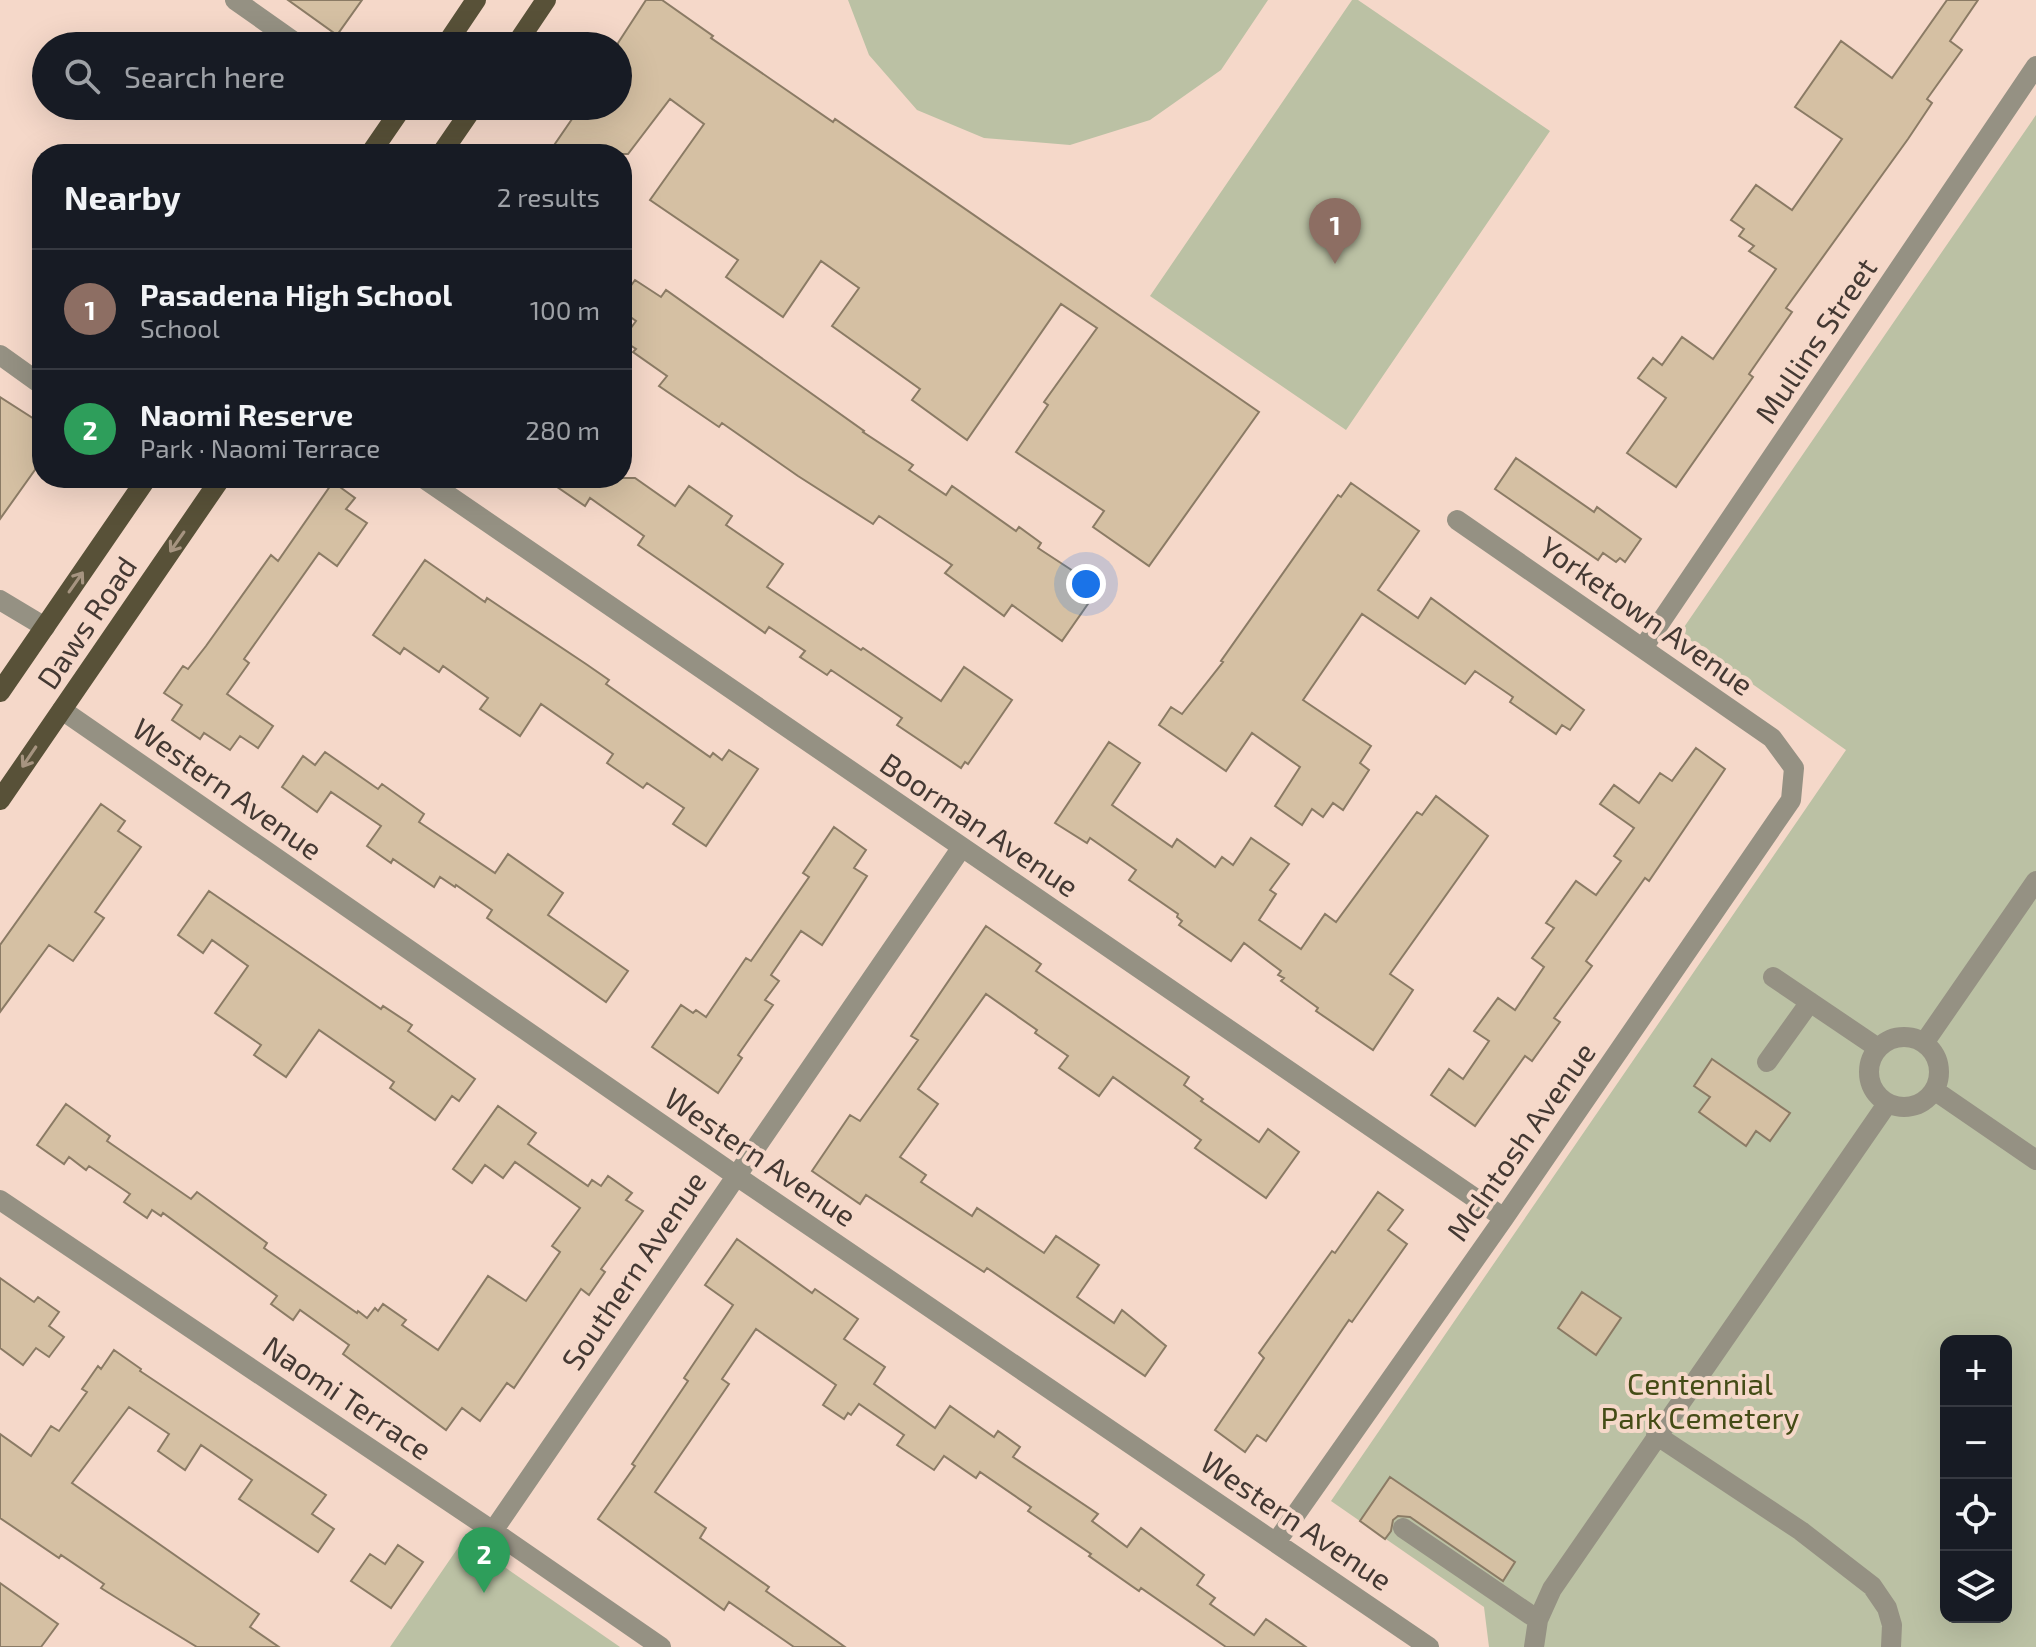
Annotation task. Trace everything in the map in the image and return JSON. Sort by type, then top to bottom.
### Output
[{"type":"main road","points":[[454,32],[476,0]]},
{"type":"main road","points":[[524,32],[546,0]]},
{"type":"main road","points":[[376,144],[390,120]]},
{"type":"main road","points":[[448,144],[464,120]]},
{"type":"main road","name":"Daws Road","points":[[0,692],[140,488]]},
{"type":"main road","name":"Daws Road","points":[[0,800],[214,488]]},
{"type":"street","points":[[235,0],[280,32]]},
{"type":"street","name":"Mullins Street","points":[[1643,648],[2036,66]]},
{"type":"street","points":[[0,355],[32,378]]},
{"type":"street","name":"Boorman Avenue","points":[[438,488],[1504,1218]]},
{"type":"street","name":"Yorketown Avenue","points":[[1457,520],[1772,738],[1794,768]]},
{"type":"street","points":[[0,600],[45,627]]},
{"type":"street","name":"Western Avenue","points":[[62,710],[735,1175],[1429,1647]]},
{"type":"street","name":"McIntosh Avenue","points":[[1277,1541],[1504,1218],[1791,800],[1794,768]]},
{"type":"street","name":"Southern Avenue","points":[[493,1531],[962,847]]},
{"type":"street","points":[[1924,1043],[2036,881]]},
{"type":"street","points":[[1773,977],[1878,1048]]},
{"type":"street","points":[[1767,1062],[1810,1002]]},
{"type":"street","points":[[1896,1037],[1913,1038],[1924,1043],[1936,1057],[1939,1068],[1934,1090],[1925,1101],[1904,1108],[1887,1104],[1872,1089],[1868,1076],[1872,1056],[1878,1048],[1896,1037]]},
{"type":"street","points":[[1934,1090],[2036,1160]]},
{"type":"street","points":[[1534,1647],[1538,1620],[1552,1589],[1887,1104]]},
{"type":"street","name":"Naomi Terrace","points":[[0,1200],[661,1647]]},
{"type":"street","points":[[1656,1435],[1801,1531],[1872,1586],[1887,1608],[1892,1625],[1891,1647]]},
{"type":"street","points":[[1403,1528],[1538,1620]]},
{"type":"green space","points":[[848,0],[1268,0],[1221,70],[1150,120],[1070,145],[984,138],[917,110],[869,55]]},
{"type":"green space","points":[[1352,0],[1358,0],[1550,131],[1346,430],[1150,296]]},
{"type":"green space","name":"Centennial Park Cemetery","points":[[2036,115],[2036,1647],[1489,1647],[1484,1607],[1331,1501],[1846,750],[1680,633]]},
{"type":"green space","points":[[464,1539],[620,1647],[390,1647]]},
{"type":"building","points":[[288,0],[362,0],[339,32],[333,32]]},
{"type":"building","points":[[646,0],[662,0],[713,36],[711,38],[833,122],[835,119],[1259,412],[1149,566],[1093,527],[1104,511],[1016,452],[1048,405],[1044,402],[1097,328],[1061,304],[967,440],[912,400],[920,389],[832,326],[859,288],[821,261],[783,317],[726,277],[738,260],[650,200],[704,124],[670,99],[632,149],[632,144],[555,144],[571,120],[632,120],[632,32],[625,32]]},
{"type":"building","points":[[1947,0],[1978,0],[1950,41],[1962,50],[1927,99],[1932,103],[1908,139],[1786,308],[1792,312],[1749,374],[1753,377],[1676,487],[1627,453],[1666,398],[1638,378],[1653,358],[1662,365],[1682,337],[1713,359],[1776,269],[1749,251],[1754,246],[1739,236],[1744,229],[1731,220],[1756,185],[1792,210],[1842,139],[1795,107],[1841,41],[1892,78]]},
{"type":"building","points":[[635,280],[661,297],[666,290],[913,465],[909,470],[946,495],[952,486],[1016,531],[1019,527],[1041,543],[1038,548],[1099,588],[1062,641],[1012,605],[1004,616],[945,573],[952,565],[879,516],[873,524],[722,423],[719,427],[659,386],[667,376],[633,352],[636,349],[632,346],[632,326],[636,321],[632,318],[632,284]]},
{"type":"building","points":[[0,397],[32,418],[32,474],[0,519]]},
{"type":"building","points":[[1516,458],[1594,512],[1597,507],[1641,539],[1625,562],[1620,558],[1616,562],[1603,553],[1598,560],[1495,489]]},
{"type":"building","points":[[632,478],[635,478],[675,506],[689,486],[732,516],[726,525],[783,564],[767,587],[861,650],[863,648],[941,701],[964,667],[1012,700],[968,764],[965,762],[961,768],[897,725],[902,718],[831,670],[827,675],[800,657],[805,651],[769,627],[765,633],[638,545],[644,536],[590,498],[585,506],[559,488],[632,488]]},
{"type":"building","points":[[1351,483],[1419,531],[1378,590],[1418,618],[1431,598],[1584,710],[1570,730],[1562,725],[1556,734],[1510,702],[1513,697],[1475,671],[1465,684],[1362,614],[1303,700],[1371,746],[1360,763],[1369,770],[1343,810],[1333,803],[1323,817],[1312,809],[1302,825],[1275,806],[1300,767],[1252,733],[1226,771],[1159,725],[1171,707],[1182,714],[1223,662],[1338,495],[1341,497]]},
{"type":"building","points":[[329,488],[341,488],[355,498],[346,509],[367,523],[337,566],[319,553],[244,659],[249,663],[227,694],[273,726],[258,748],[240,736],[230,750],[204,733],[200,739],[172,720],[182,705],[164,693],[183,666],[188,669],[206,646],[271,555],[278,561]]},
{"type":"building","points":[[425,560],[485,602],[487,598],[586,664],[609,680],[606,684],[710,757],[713,753],[722,760],[729,750],[758,769],[706,846],[673,824],[684,808],[647,783],[643,788],[607,763],[613,754],[541,704],[520,736],[480,709],[488,698],[443,666],[439,672],[404,648],[400,654],[373,635]]},
{"type":"building","points":[[1109,742],[1140,763],[1112,805],[1172,847],[1177,839],[1215,867],[1222,857],[1233,865],[1251,838],[1289,864],[1270,890],[1276,894],[1259,920],[1301,949],[1325,914],[1336,922],[1417,812],[1422,815],[1436,796],[1488,836],[1390,974],[1413,990],[1373,1050],[1316,1011],[1318,1008],[1281,981],[1284,978],[1278,975],[1281,971],[1244,943],[1231,961],[1179,925],[1182,921],[1178,914],[1129,880],[1136,870],[1090,838],[1087,843],[1055,823]]},
{"type":"building","points":[[1696,748],[1725,769],[1649,881],[1645,878],[1586,961],[1592,966],[1554,1018],[1560,1022],[1532,1061],[1525,1056],[1475,1126],[1431,1095],[1449,1069],[1463,1079],[1489,1041],[1474,1031],[1498,998],[1515,1010],[1544,967],[1532,958],[1554,928],[1546,923],[1576,881],[1596,895],[1621,861],[1614,856],[1634,828],[1600,804],[1614,785],[1639,803],[1660,773],[1672,781]]},
{"type":"building","points":[[325,752],[378,789],[382,784],[424,814],[419,822],[495,873],[508,854],[563,893],[548,915],[628,971],[606,1002],[487,918],[492,910],[456,885],[440,877],[434,887],[393,859],[391,863],[367,846],[381,826],[331,792],[317,812],[282,787],[303,756],[315,765]]},
{"type":"building","points":[[101,804],[125,821],[118,831],[141,847],[95,912],[104,918],[73,961],[49,945],[0,1012],[0,945]]},
{"type":"building","points":[[834,827],[866,850],[854,868],[867,876],[822,945],[801,931],[771,975],[779,981],[765,1000],[773,1005],[738,1055],[742,1058],[718,1093],[652,1047],[681,1005],[706,1017],[746,958],[751,961],[809,877],[803,873]]},
{"type":"building","points":[[209,891],[381,1009],[383,1006],[412,1025],[408,1031],[475,1079],[459,1101],[452,1096],[435,1120],[390,1088],[394,1082],[319,1030],[286,1077],[254,1055],[261,1045],[215,1013],[248,966],[212,940],[203,953],[178,935]]},
{"type":"building","points":[[986,926],[1041,964],[1036,971],[1189,1077],[1184,1085],[1203,1099],[1201,1101],[1259,1142],[1268,1129],[1299,1152],[1266,1198],[1195,1148],[1201,1140],[1113,1077],[1099,1096],[1059,1068],[1068,1056],[986,994],[918,1089],[938,1104],[900,1157],[926,1175],[921,1182],[972,1216],[977,1208],[1044,1253],[1056,1236],[1099,1265],[1077,1297],[1114,1323],[1122,1310],[1166,1346],[1145,1376],[987,1268],[984,1272],[866,1195],[860,1204],[812,1171],[850,1115],[860,1121],[918,1040],[911,1036]]},
{"type":"building","points":[[1712,1059],[1790,1113],[1770,1141],[1756,1131],[1746,1146],[1699,1112],[1710,1097],[1694,1086]]},
{"type":"building","points":[[66,1104],[110,1136],[107,1141],[191,1199],[197,1192],[267,1243],[264,1248],[357,1313],[367,1318],[383,1304],[406,1320],[402,1325],[438,1350],[488,1276],[526,1301],[560,1252],[552,1246],[580,1208],[515,1162],[503,1178],[485,1165],[472,1183],[453,1169],[498,1106],[536,1133],[528,1144],[588,1186],[592,1180],[601,1186],[608,1176],[632,1193],[626,1200],[643,1211],[601,1269],[605,1272],[589,1295],[581,1289],[514,1388],[507,1383],[480,1421],[462,1408],[446,1430],[343,1354],[349,1345],[300,1310],[293,1320],[271,1304],[277,1296],[163,1213],[161,1216],[152,1210],[147,1218],[124,1202],[130,1194],[89,1166],[86,1170],[69,1157],[64,1164],[37,1145]]},
{"type":"building","points":[[1378,1192],[1403,1210],[1388,1230],[1407,1244],[1352,1322],[1349,1320],[1266,1441],[1257,1435],[1245,1452],[1215,1430],[1264,1358],[1259,1353]]},
{"type":"building","points":[[737,1239],[812,1293],[815,1289],[858,1319],[844,1339],[885,1367],[874,1384],[935,1428],[950,1406],[994,1437],[998,1431],[1020,1447],[1013,1457],[1098,1514],[1092,1521],[1127,1547],[1141,1528],[1204,1575],[1197,1585],[1215,1598],[1210,1604],[1254,1635],[1266,1619],[1306,1647],[1226,1647],[1089,1556],[1091,1554],[1028,1511],[1031,1507],[980,1472],[976,1478],[944,1456],[934,1470],[897,1445],[904,1435],[859,1404],[844,1419],[823,1405],[836,1385],[756,1329],[722,1379],[729,1384],[655,1492],[706,1528],[700,1538],[769,1587],[766,1591],[845,1647],[794,1647],[729,1602],[724,1610],[598,1519],[635,1466],[632,1464],[688,1381],[684,1378],[733,1305],[705,1285]]},
{"type":"building","points":[[0,1278],[34,1302],[38,1297],[59,1312],[49,1326],[64,1337],[49,1357],[36,1348],[23,1365],[0,1348]]},
{"type":"building","points":[[1582,1292],[1621,1318],[1596,1355],[1558,1328]]},
{"type":"building","points":[[114,1350],[140,1371],[326,1495],[312,1514],[334,1529],[318,1552],[239,1499],[252,1480],[201,1445],[185,1470],[158,1451],[169,1434],[129,1407],[72,1483],[259,1614],[250,1627],[279,1647],[197,1647],[101,1588],[104,1584],[0,1518],[0,1434],[31,1456],[51,1426],[59,1431],[87,1392],[82,1389]]},
{"type":"building","points":[[1390,1477],[1515,1562],[1503,1581],[1410,1517],[1398,1516],[1393,1520],[1391,1531],[1385,1539],[1360,1521]]},
{"type":"building","points":[[398,1545],[423,1562],[391,1608],[351,1581],[370,1554],[385,1564]]},
{"type":"building","points":[[0,1583],[58,1624],[41,1647],[0,1647]]},
{"type":"place","name":"Pasadena High School","points":[[1335,264]]},
{"type":"place","name":"Naomi Reserve","points":[[484,1593]]}]
